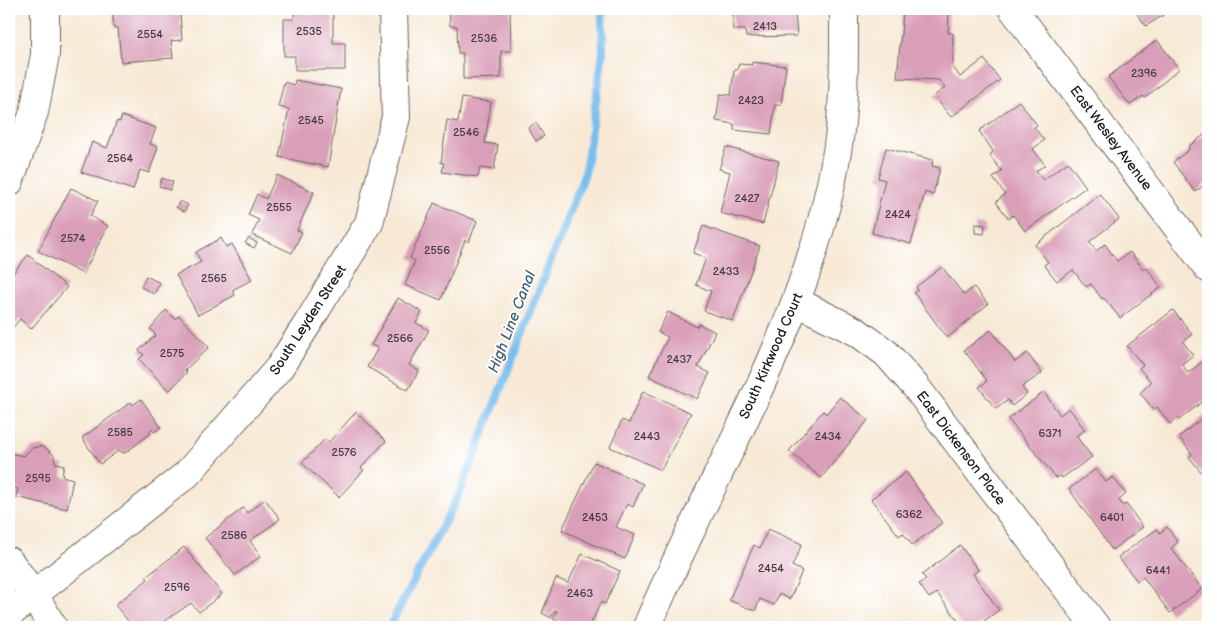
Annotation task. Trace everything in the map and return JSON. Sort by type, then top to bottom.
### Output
[{"type":"street","points":[[9,182],[34,112],[45,55],[45,9]]},
{"type":"street","name":"South Leyden Street","points":[[9,614],[187,474],[279,368],[313,315],[369,223],[396,117],[393,9]]},
{"type":"street","name":"South Kirkwood Court","points":[[654,625],[797,302],[820,224],[837,152],[844,82],[844,9]]},
{"type":"street","name":"East Wesley Avenue","points":[[1014,9],[1208,268]]},
{"type":"street","name":"East Dickenson Place","points":[[797,302],[857,332],[886,353],[916,387],[1096,627]]},
{"type":"street","points":[[9,561],[34,595],[53,627]]},
{"type":"building","points":[[112,9],[176,9],[176,13],[180,13],[182,40],[171,41],[173,58],[121,62],[118,28],[114,28]]},
{"type":"building","points":[[294,9],[333,9],[333,43],[345,43],[345,70],[295,70],[295,56],[284,56],[284,19],[294,19]]},
{"type":"building","points":[[449,9],[510,9],[511,51],[501,51],[501,78],[463,79],[463,53],[458,53],[457,26],[450,26]]},
{"type":"building","points":[[733,9],[791,9],[791,11],[795,12],[797,36],[746,37],[745,30],[733,30]]},
{"type":"building","points":[[1133,9],[1173,9],[1146,26]]},
{"type":"building","points":[[903,11],[949,12],[948,33],[953,33],[953,67],[960,77],[984,59],[1000,80],[951,117],[934,96],[945,88],[939,80],[897,78]]},
{"type":"building","points":[[1157,40],[1179,69],[1145,98],[1143,96],[1130,105],[1108,77]]},
{"type":"building","points":[[752,62],[786,66],[781,105],[775,105],[771,134],[734,130],[734,124],[716,121],[720,94],[731,95],[734,70],[737,70],[739,64],[752,65]]},
{"type":"building","points":[[295,80],[341,89],[328,167],[279,157],[289,109],[278,107],[284,82],[294,85]]},
{"type":"building","points":[[462,98],[491,102],[485,143],[498,145],[494,170],[480,168],[478,177],[442,172],[444,163],[441,163],[447,120],[458,122]]},
{"type":"building","points":[[1019,101],[1037,125],[1034,127],[1044,140],[1033,149],[1045,165],[1036,171],[1043,180],[1068,162],[1086,187],[1025,231],[1013,215],[1009,219],[996,202],[1005,194],[993,178],[1002,171],[990,156],[993,151],[979,131]]},
{"type":"building","points":[[122,116],[156,128],[150,144],[158,147],[149,173],[140,170],[133,190],[81,172],[92,142],[107,148],[117,121],[120,122]]},
{"type":"building","points":[[536,123],[544,136],[536,141],[528,128]]},
{"type":"building","points":[[1207,133],[1208,182],[1195,192],[1173,162],[1190,149],[1188,147]]},
{"type":"building","points":[[726,147],[779,161],[763,224],[720,213],[730,172],[719,169]]},
{"type":"building","points":[[886,148],[933,160],[932,166],[940,168],[933,195],[925,192],[911,244],[872,233],[885,180],[878,178]]},
{"type":"building","points":[[277,175],[314,192],[297,230],[302,232],[292,253],[252,235],[259,220],[248,215],[257,194],[266,199]]},
{"type":"building","points":[[162,178],[173,182],[170,190],[159,186]]},
{"type":"building","points":[[71,188],[98,201],[90,216],[108,226],[83,274],[38,251]]},
{"type":"building","points":[[1100,194],[1119,219],[1089,242],[1096,251],[1105,244],[1117,261],[1130,252],[1143,269],[1146,267],[1161,287],[1120,318],[1091,284],[1086,287],[1073,270],[1057,281],[1044,265],[1048,262],[1035,245]]},
{"type":"building","points":[[180,201],[188,205],[184,212],[176,207]]},
{"type":"building","points":[[434,203],[477,221],[469,242],[465,240],[441,300],[405,285],[415,261],[410,258]]},
{"type":"building","points":[[975,224],[985,225],[984,234],[975,233]]},
{"type":"building","points":[[703,226],[760,246],[733,321],[704,311],[711,291],[696,285],[706,258],[693,253]]},
{"type":"building","points":[[221,238],[226,247],[232,244],[252,280],[232,290],[235,295],[198,315],[176,275],[201,262],[196,252]]},
{"type":"building","points":[[249,238],[257,243],[254,248],[245,243]]},
{"type":"building","points":[[28,255],[67,287],[31,329],[20,319],[9,332],[9,278]]},
{"type":"building","points":[[942,267],[964,295],[974,287],[988,304],[947,338],[914,293],[918,290],[916,287]]},
{"type":"building","points":[[146,276],[160,283],[154,294],[141,287]]},
{"type":"building","points":[[398,298],[422,312],[416,323],[429,330],[409,365],[419,371],[408,390],[367,367],[378,348],[371,345]]},
{"type":"building","points":[[166,310],[175,319],[179,316],[209,347],[185,370],[187,372],[169,391],[139,359],[144,355],[139,350],[156,335],[150,329]]},
{"type":"building","points":[[1173,310],[1192,334],[1183,342],[1193,355],[1182,364],[1188,373],[1208,357],[1208,402],[1206,404],[1203,401],[1179,420],[1177,418],[1170,424],[1157,407],[1154,410],[1140,393],[1151,382],[1139,368],[1143,365],[1127,346]]},
{"type":"building","points":[[668,312],[697,327],[699,324],[715,332],[698,367],[710,373],[697,399],[649,376],[668,337],[658,332]]},
{"type":"building","points":[[991,330],[1015,362],[1027,353],[1042,373],[1022,387],[1027,394],[1012,406],[1008,400],[996,409],[979,387],[987,381],[964,350]]},
{"type":"building","points":[[643,391],[691,413],[661,470],[610,447],[622,420],[629,423]]},
{"type":"building","points":[[1044,392],[1060,415],[1069,408],[1085,430],[1076,436],[1092,457],[1062,478],[1060,475],[1056,478],[1008,419]]},
{"type":"building","points":[[840,397],[868,420],[821,478],[789,451],[823,411],[826,414]]},
{"type":"building","points":[[141,399],[161,427],[154,432],[152,429],[149,431],[151,433],[125,453],[118,451],[100,464],[82,438],[131,402],[133,405]]},
{"type":"building","points":[[356,412],[386,441],[361,468],[364,470],[339,497],[302,463],[325,439],[329,442]]},
{"type":"building","points":[[1208,413],[1208,468],[1202,473],[1189,457],[1192,454],[1179,437]]},
{"type":"building","points":[[43,446],[54,455],[55,463],[64,465],[62,476],[73,479],[67,509],[16,497],[18,489],[9,487],[9,453],[24,456],[32,448]]},
{"type":"building","points":[[594,462],[643,484],[633,507],[627,504],[616,527],[635,535],[625,559],[562,530]]},
{"type":"building","points":[[1096,469],[1106,482],[1113,477],[1126,494],[1119,500],[1123,506],[1126,504],[1143,527],[1112,550],[1069,489]]},
{"type":"building","points":[[906,472],[942,523],[912,545],[903,533],[899,536],[871,499]]},
{"type":"building","points":[[265,499],[280,519],[250,541],[261,556],[235,575],[205,538],[243,508],[247,513]]},
{"type":"building","points":[[1167,527],[1178,542],[1171,548],[1202,589],[1170,613],[1143,577],[1137,581],[1118,557],[1157,529],[1160,533]]},
{"type":"building","points":[[768,529],[802,544],[792,566],[802,571],[790,599],[779,594],[774,605],[760,599],[755,611],[729,600],[754,545],[760,548]]},
{"type":"building","points":[[960,545],[978,570],[973,574],[999,610],[976,627],[963,627],[937,593],[929,598],[919,584],[926,579],[922,575]]},
{"type":"building","points":[[184,547],[222,594],[199,612],[191,603],[156,627],[133,627],[115,605]]},
{"type":"building","points":[[582,554],[620,571],[605,604],[601,602],[589,627],[573,627],[553,619],[557,611],[555,610],[551,618],[542,613],[556,578],[568,583]]},
{"type":"waterway","name":"High Line Canal","points":[[389,627],[459,495],[585,173],[603,53],[602,9]]}]
